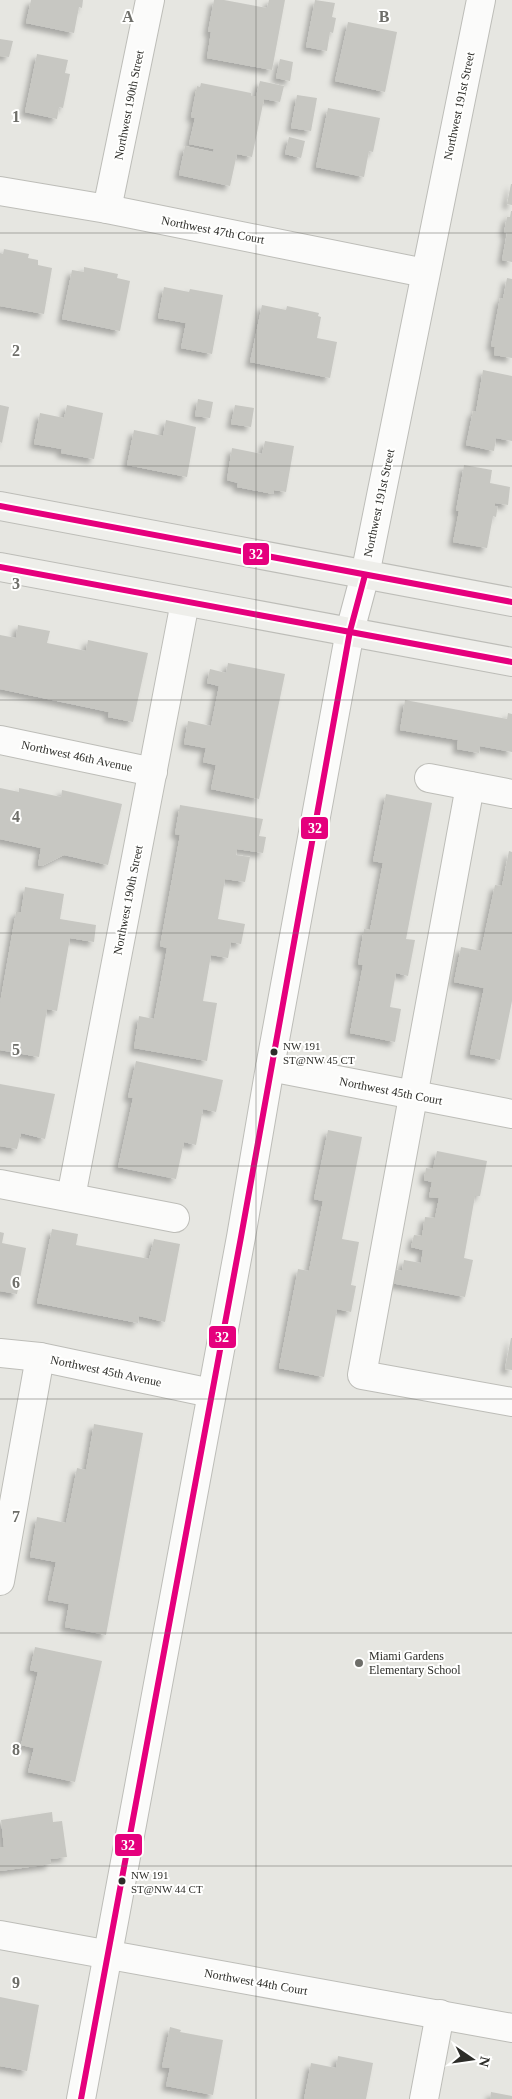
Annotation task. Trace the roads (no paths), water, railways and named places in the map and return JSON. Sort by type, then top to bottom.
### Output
[{"type":"main road","points":[[0,506],[512,602]]},
{"type":"main road","points":[[0,566],[512,662]]},
{"type":"street","name":"Northwest 190th Street","points":[[107,209],[150,0]]},
{"type":"street","name":"Northwest 191st Street","points":[[81,2099],[241,1237],[350,631],[365,575],[481,0]]},
{"type":"street","name":"Northwest 47th Court","points":[[0,191],[107,209],[425,273]]},
{"type":"street","name":"Northwest 190th Street","points":[[71,1198],[185,602]]},
{"type":"street","name":"Northwest 46th Avenue","points":[[0,740],[153,772]]},
{"type":"street","points":[[429,778],[512,794]]},
{"type":"street","points":[[470,786],[362,1375],[512,1402]]},
{"type":"street","name":"Northwest 45th Court","points":[[270,1068],[512,1114]]},
{"type":"street","points":[[0,1184],[175,1218]]},
{"type":"street","name":"Northwest 45th Avenue","points":[[0,1353],[40,1357],[211,1393]]},
{"type":"street","points":[[0,1581],[40,1357]]},
{"type":"street","name":"Northwest 44th Court","points":[[0,1935],[512,2028]]},
{"type":"street","points":[[424,2099],[440,2014]]},
{"type":"place","name":"NW 191 ST@NW 45 CT","points":[[274,1052]]},
{"type":"place","name":"Miami Gardens Elementary School","points":[[359,1663]]},
{"type":"place","name":"NW 191 ST@NW 44 CT","points":[[122,1881]]}]
